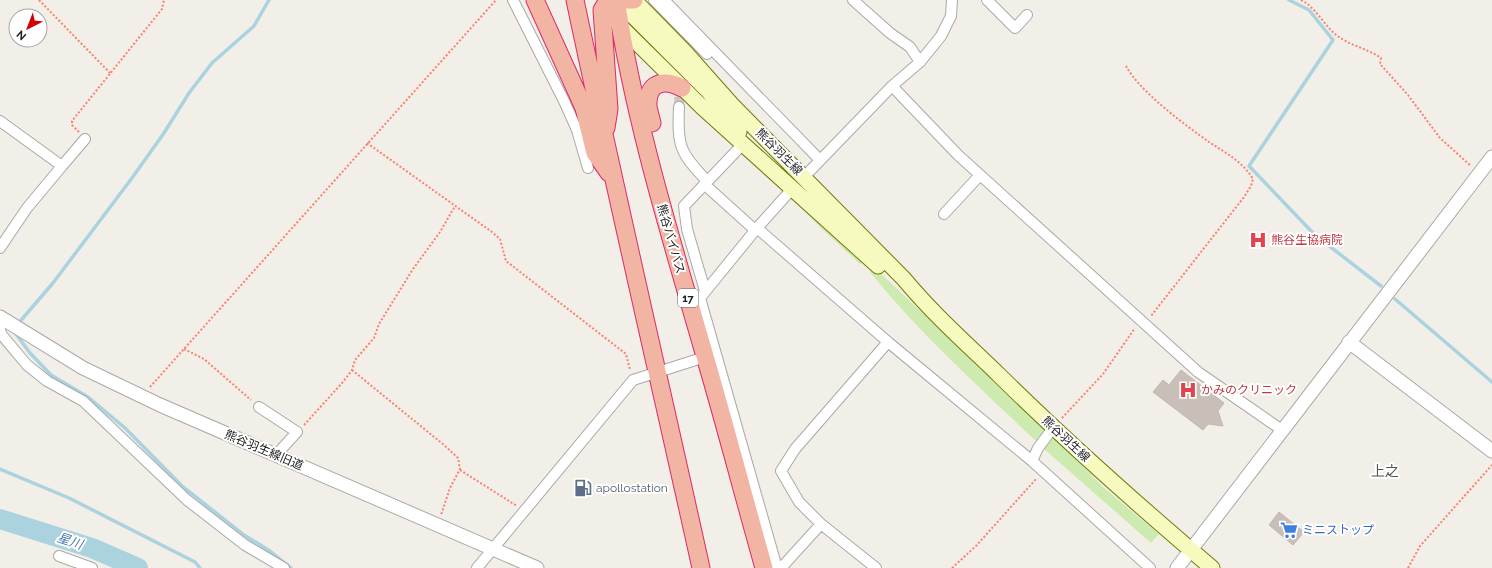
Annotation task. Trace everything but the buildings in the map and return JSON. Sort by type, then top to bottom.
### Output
[{"type":"highway","points":[[535,0],[584,108],[595,153],[613,179]]},
{"type":"highway","points":[[575,0],[613,179],[658,370],[701,568]]},
{"type":"highway","points":[[604,138],[609,109],[602,10],[610,0]]},
{"type":"highway","name":"熊谷バイパス","points":[[610,0],[620,26],[653,177],[764,568]]},
{"type":"highway","points":[[627,0],[634,0]]},
{"type":"highway","points":[[653,177],[657,146],[648,102],[650,93],[653,87],[664,82],[672,83],[682,88]]},
{"type":"highway","points":[[750,519],[756,568]]},
{"type":"main road","points":[[610,0],[709,92],[760,160]]},
{"type":"main road","name":"熊谷羽生線","points":[[634,0],[684,51],[732,105],[904,279],[925,304],[1053,428],[1118,487],[1212,568]]},
{"type":"main road","name":"熊谷羽生線","points":[[620,26],[682,88],[742,144],[898,284],[925,304]]},
{"type":"street","points":[[513,0],[547,64],[577,130],[588,168]]},
{"type":"street","points":[[520,0],[548,55],[547,64]]},
{"type":"street","points":[[654,0],[747,94],[773,111]]},
{"type":"street","points":[[664,0],[820,160]]},
{"type":"street","points":[[853,0],[890,33],[910,47],[920,62]]},
{"type":"street","points":[[804,177],[892,86],[920,62],[941,36],[951,16],[952,0]]},
{"type":"street","points":[[987,0],[1015,28],[1027,15]]},
{"type":"street","points":[[892,86],[958,155],[1198,372],[1282,430]]},
{"type":"street","points":[[679,107],[678,131],[681,148],[689,162],[706,182],[756,229],[888,342],[1032,461],[1150,568]]},
{"type":"street","points":[[0,121],[62,166]]},
{"type":"street","points":[[0,248],[27,208],[85,138]]},
{"type":"street","points":[[705,291],[687,229],[684,206],[742,144]]},
{"type":"street","points":[[1177,568],[1190,549],[1492,157]]},
{"type":"street","points":[[944,214],[980,175]]},
{"type":"street","points":[[777,568],[700,298],[756,229],[792,189]]},
{"type":"street","points":[[3,323],[1,334],[27,364],[47,380],[82,401],[187,500],[245,544],[284,568]]},
{"type":"street","name":"熊谷羽生線旧道","points":[[3,323],[22,330],[83,368],[142,396],[537,568]]},
{"type":"street","points":[[876,568],[821,524],[799,502],[781,471],[795,449],[888,342]]},
{"type":"street","points":[[1349,342],[1492,451]]},
{"type":"street","points":[[477,568],[633,380],[658,370],[705,356]]},
{"type":"street","points":[[259,407],[297,432],[276,455]]},
{"type":"street","points":[[1032,461],[1038,448],[1053,428]]},
{"type":"street","points":[[781,568],[821,524]]},
{"type":"street","points":[[59,556],[86,567]]},
{"type":"path","points":[[39,0],[110,73]]},
{"type":"path","points":[[85,138],[72,125],[72,121],[162,9],[164,0]]},
{"type":"path","points":[[142,396],[496,0]]},
{"type":"path","points":[[1301,0],[1314,10],[1339,37],[1369,50],[1381,58],[1380,64],[1408,95],[1440,138],[1480,173]]},
{"type":"path","points":[[1053,428],[1103,374],[1143,321],[1166,299],[1244,197],[1251,186],[1253,179],[1247,169],[1193,130],[1148,92],[1131,75],[1126,66]]},
{"type":"path","points":[[367,143],[500,239],[506,261],[626,354],[633,380]]},
{"type":"path","points":[[297,432],[352,370],[355,360],[374,338],[379,324],[409,275],[440,232],[455,206]]},
{"type":"path","points":[[184,349],[204,359],[259,407]]},
{"type":"path","points":[[352,370],[444,444],[458,458],[460,470],[450,488],[439,526]]},
{"type":"path","points":[[1408,568],[1420,546],[1492,465]]},
{"type":"path","points":[[460,470],[524,511]]},
{"type":"path","points":[[952,568],[976,546],[1043,471]]},
{"type":"green space","points":[[790,196],[867,260],[860,264],[821,228]]},
{"type":"green space","points":[[874,267],[1046,430],[1037,442],[972,381],[909,317],[870,272]]},
{"type":"green space","points":[[1052,436],[1103,487],[1159,534],[1151,543],[1043,448]]},
{"type":"waterway","points":[[17,325],[53,283],[132,178],[164,133],[189,93],[212,63],[254,26],[269,0]]},
{"type":"waterway","points":[[1289,0],[1309,10],[1333,40],[1249,166],[1315,235],[1381,286]]},
{"type":"waterway","points":[[1395,299],[1492,382]]},
{"type":"waterway","points":[[13,330],[30,353],[51,375],[88,397],[125,428],[182,486],[244,535],[270,551],[291,568]]},
{"type":"waterway","points":[[0,469],[69,498],[195,562],[200,568]]},
{"type":"waterway","name":"星川","points":[[0,519],[92,548],[138,568]]},
{"type":"tunnel","points":[[679,107],[680,84]]},
{"type":"place","name":"熊谷生協病院","points":[[1258,240]]},
{"type":"place","name":"かみのクリニック","points":[[1188,390]]},
{"type":"place","name":"apollostation","points":[[583,488]]},
{"type":"place","name":"ミニストップ","points":[[1289,530]]},
{"type":"district","name":"上之","points":[[1385,471]]}]
